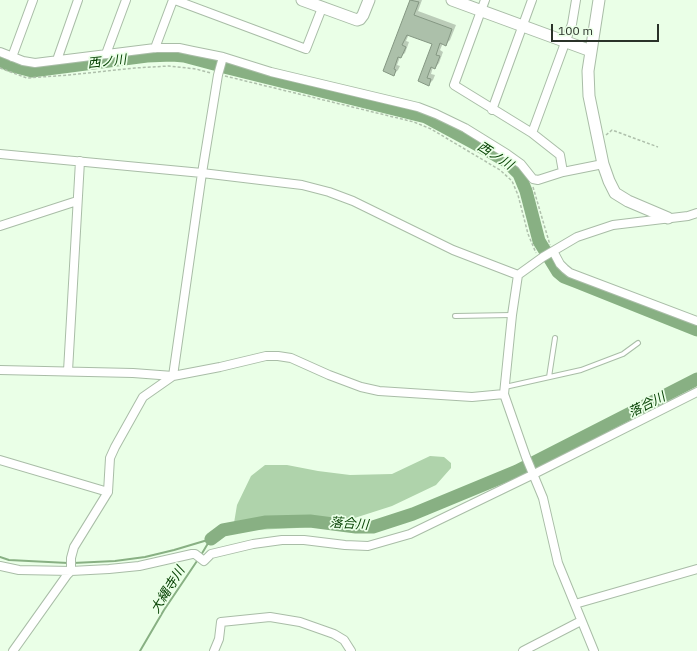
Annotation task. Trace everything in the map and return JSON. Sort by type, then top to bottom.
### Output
[{"type":"street","points":[[12,57],[33,0]]},
{"type":"street","points":[[57,60],[78,0]]},
{"type":"street","points":[[106,54],[126,0]]},
{"type":"street","points":[[155,48],[174,0],[306,49],[322,8]]},
{"type":"street","points":[[302,0],[357,20],[364,15],[370,0]]},
{"type":"street","points":[[452,0],[483,5],[522,26],[591,51]]},
{"type":"street","points":[[492,110],[532,0]]},
{"type":"street","points":[[532,133],[572,24],[576,0]]},
{"type":"street","points":[[599,0],[588,71],[589,96],[603,164],[608,180],[615,192],[628,201],[668,218]]},
{"type":"street","points":[[483,5],[454,85],[492,110],[532,133],[560,156],[564,172]]},
{"type":"street","points":[[0,52],[35,63],[155,48],[179,48],[223,57],[271,72],[424,109],[465,128],[507,154],[521,164],[533,179],[538,180],[564,172],[603,164]]},
{"type":"street","points":[[72,571],[71,558],[74,547],[108,492],[110,458],[143,397],[173,376],[202,173],[218,75],[223,57]]},
{"type":"street","points":[[0,154],[202,173],[302,185],[329,192],[353,201],[453,250],[518,275]]},
{"type":"street","points":[[68,371],[80,161]]},
{"type":"street","points":[[0,226],[77,201]]},
{"type":"street","points":[[594,651],[558,563],[544,498],[526,457],[504,391],[518,275],[546,255],[577,237],[613,225],[688,216],[697,213]]},
{"type":"street","points":[[546,255],[570,273],[697,321]]},
{"type":"street","points":[[0,370],[68,371],[173,376],[266,356],[278,356],[291,358],[361,387],[379,391],[472,397],[504,391]]},
{"type":"street","points":[[0,566],[19,570],[72,571],[139,566],[198,557],[204,561],[211,554],[282,540],[304,540],[368,546],[410,534],[697,392]]},
{"type":"street","points":[[0,460],[108,492]]},
{"type":"street","points":[[575,604],[697,570]]},
{"type":"street","points":[[14,651],[67,575],[72,571]]},
{"type":"street","points":[[214,651],[219,640],[221,622],[270,617],[300,622],[334,634],[344,640],[351,651]]},
{"type":"street","points":[[523,651],[581,621]]},
{"type":"lane","points":[[455,316],[512,315]]},
{"type":"lane","points":[[548,377],[555,338]]},
{"type":"lane","points":[[504,391],[548,377],[581,370],[623,354],[638,343]]},
{"type":"path","points":[[0,68],[27,78],[169,66],[196,69],[414,122],[431,129],[500,170],[512,181],[518,195],[528,234],[546,255]]},
{"type":"path","points":[[598,141],[612,130],[658,147]]},
{"type":"path","points":[[533,179],[533,189],[548,241],[546,255]]},
{"type":"green space","points":[[430,456],[444,457],[451,463],[451,468],[436,485],[392,506],[339,523],[297,528],[254,530],[234,523],[237,505],[251,476],[265,465],[287,465],[350,475],[392,474]]},
{"type":"building","points":[[410,0],[419,2],[414,15],[452,29],[446,46],[440,43],[436,55],[440,56],[435,69],[431,67],[427,78],[431,79],[429,86],[418,81],[432,44],[407,35],[402,45],[406,47],[401,58],[398,57],[394,69],[396,70],[394,76],[383,71]]},
{"type":"waterway","name":"西ノ川","points":[[0,60],[9,65],[32,71],[147,56],[172,55],[184,56],[214,64]]},
{"type":"waterway","name":"西ノ川","points":[[224,67],[426,117],[487,150],[506,161],[519,174],[526,191],[539,241],[558,272],[564,277],[697,330]]},
{"type":"waterway","name":"落合川","points":[[211,539],[223,530],[266,522],[310,521],[356,527],[373,527],[413,514],[517,471],[697,379]]},
{"type":"waterway","name":"落合川","points":[[73,563],[115,561],[145,557],[211,539]]},
{"type":"waterway","name":"大縄寺川","points":[[201,555],[210,540]]},
{"type":"waterway","name":"落合川","points":[[0,557],[9,560],[68,563]]},
{"type":"waterway","name":"大縄寺川","points":[[140,651],[164,610],[199,558]]}]
